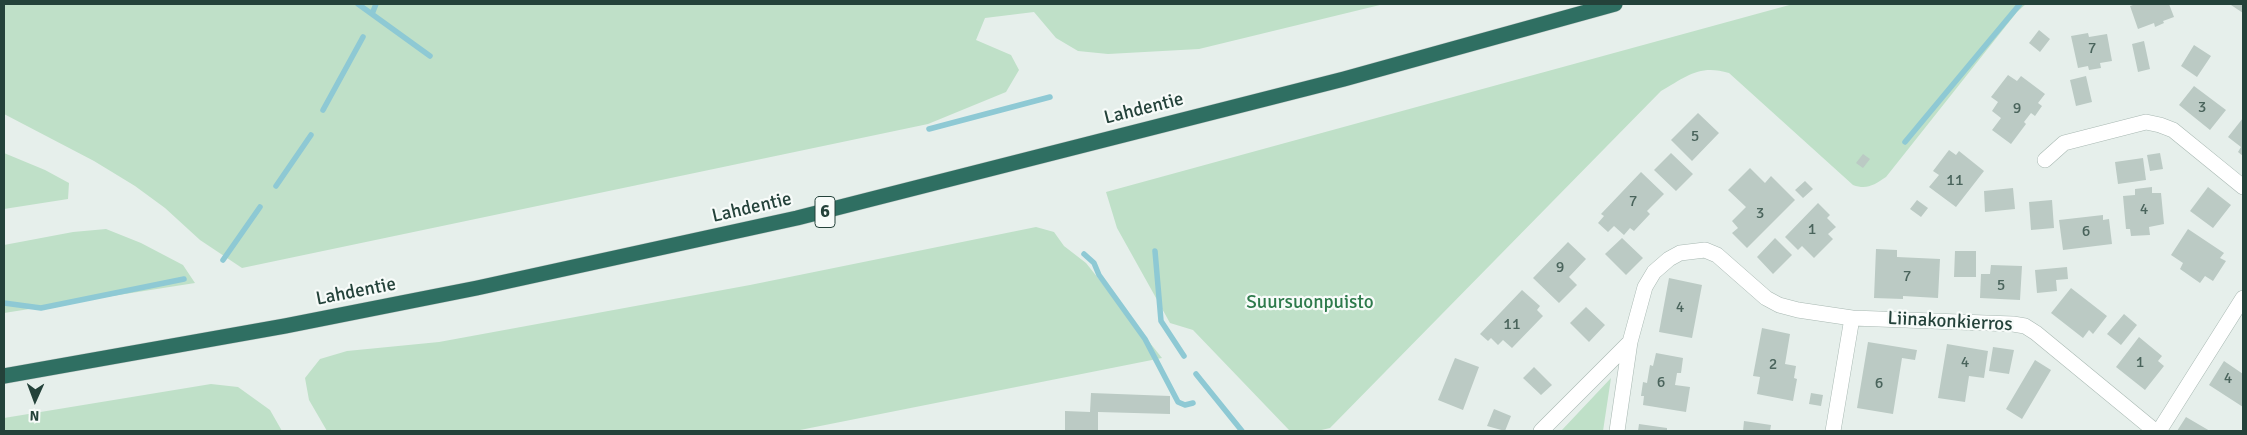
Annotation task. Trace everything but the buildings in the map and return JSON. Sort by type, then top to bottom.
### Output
[{"type":"highway","name":"Lahdentie","points":[[4,376],[294,324],[477,288],[806,216],[1344,79],[1615,4]]},
{"type":"street","points":[[2045,160],[2064,143],[2146,122],[2172,130],[2243,186]]},
{"type":"street","name":"Liinakonkierros","points":[[1617,431],[1630,342],[1645,287],[1654,272],[1669,259],[1680,253],[1705,250],[1717,255],[1760,293],[1779,305],[1798,310],[1852,318],[2024,326],[2036,333],[2155,431]]},
{"type":"street","points":[[2159,431],[2243,298]]},
{"type":"street","points":[[1833,431],[1852,318]]},
{"type":"street","points":[[1541,431],[1630,342]]},
{"type":"green space","points":[[4,4],[1384,4],[1199,49],[1108,54],[1078,51],[1056,38],[1034,12],[985,18],[976,40],[1011,55],[1019,70],[1006,92],[928,124],[242,268],[200,240],[165,208],[135,186],[94,161],[4,114]]},
{"type":"green space","name":"Suursuonpuisto","points":[[1793,4],[2026,4],[2017,12],[1886,177],[1870,186],[1853,185],[1729,73],[1709,70],[1693,73],[1661,91],[1330,428],[1317,431],[1289,430],[1193,330],[1170,323],[1117,228],[1106,192]]},
{"type":"green space","points":[[4,153],[45,170],[69,183],[68,199],[4,209]]},
{"type":"green space","points":[[1036,227],[1054,232],[1064,246],[1086,263],[1162,358],[795,431],[327,431],[309,400],[305,378],[320,359],[347,351],[439,342],[750,285]]},
{"type":"green space","points":[[106,229],[141,243],[183,265],[195,283],[4,313],[4,245],[73,232]]},
{"type":"green space","points":[[1611,378],[1603,431],[1561,431]]},
{"type":"green space","points":[[211,384],[238,387],[270,410],[282,431],[4,431],[4,418]]},
{"type":"waterway","points":[[358,4],[430,56]]},
{"type":"waterway","points":[[372,14],[376,4]]},
{"type":"waterway","points":[[1905,142],[2020,4]]},
{"type":"waterway","points":[[323,110],[363,37]]},
{"type":"waterway","points":[[929,129],[1050,97]]},
{"type":"waterway","points":[[276,186],[311,135]]},
{"type":"waterway","points":[[223,260],[260,207]]},
{"type":"waterway","points":[[1155,251],[1161,321],[1184,356]]},
{"type":"waterway","points":[[1084,254],[1094,263],[1099,275],[1145,339],[1178,402],[1185,405],[1193,403]]},
{"type":"waterway","points":[[4,303],[41,308],[184,279]]},
{"type":"waterway","points":[[1196,374],[1242,431]]}]
